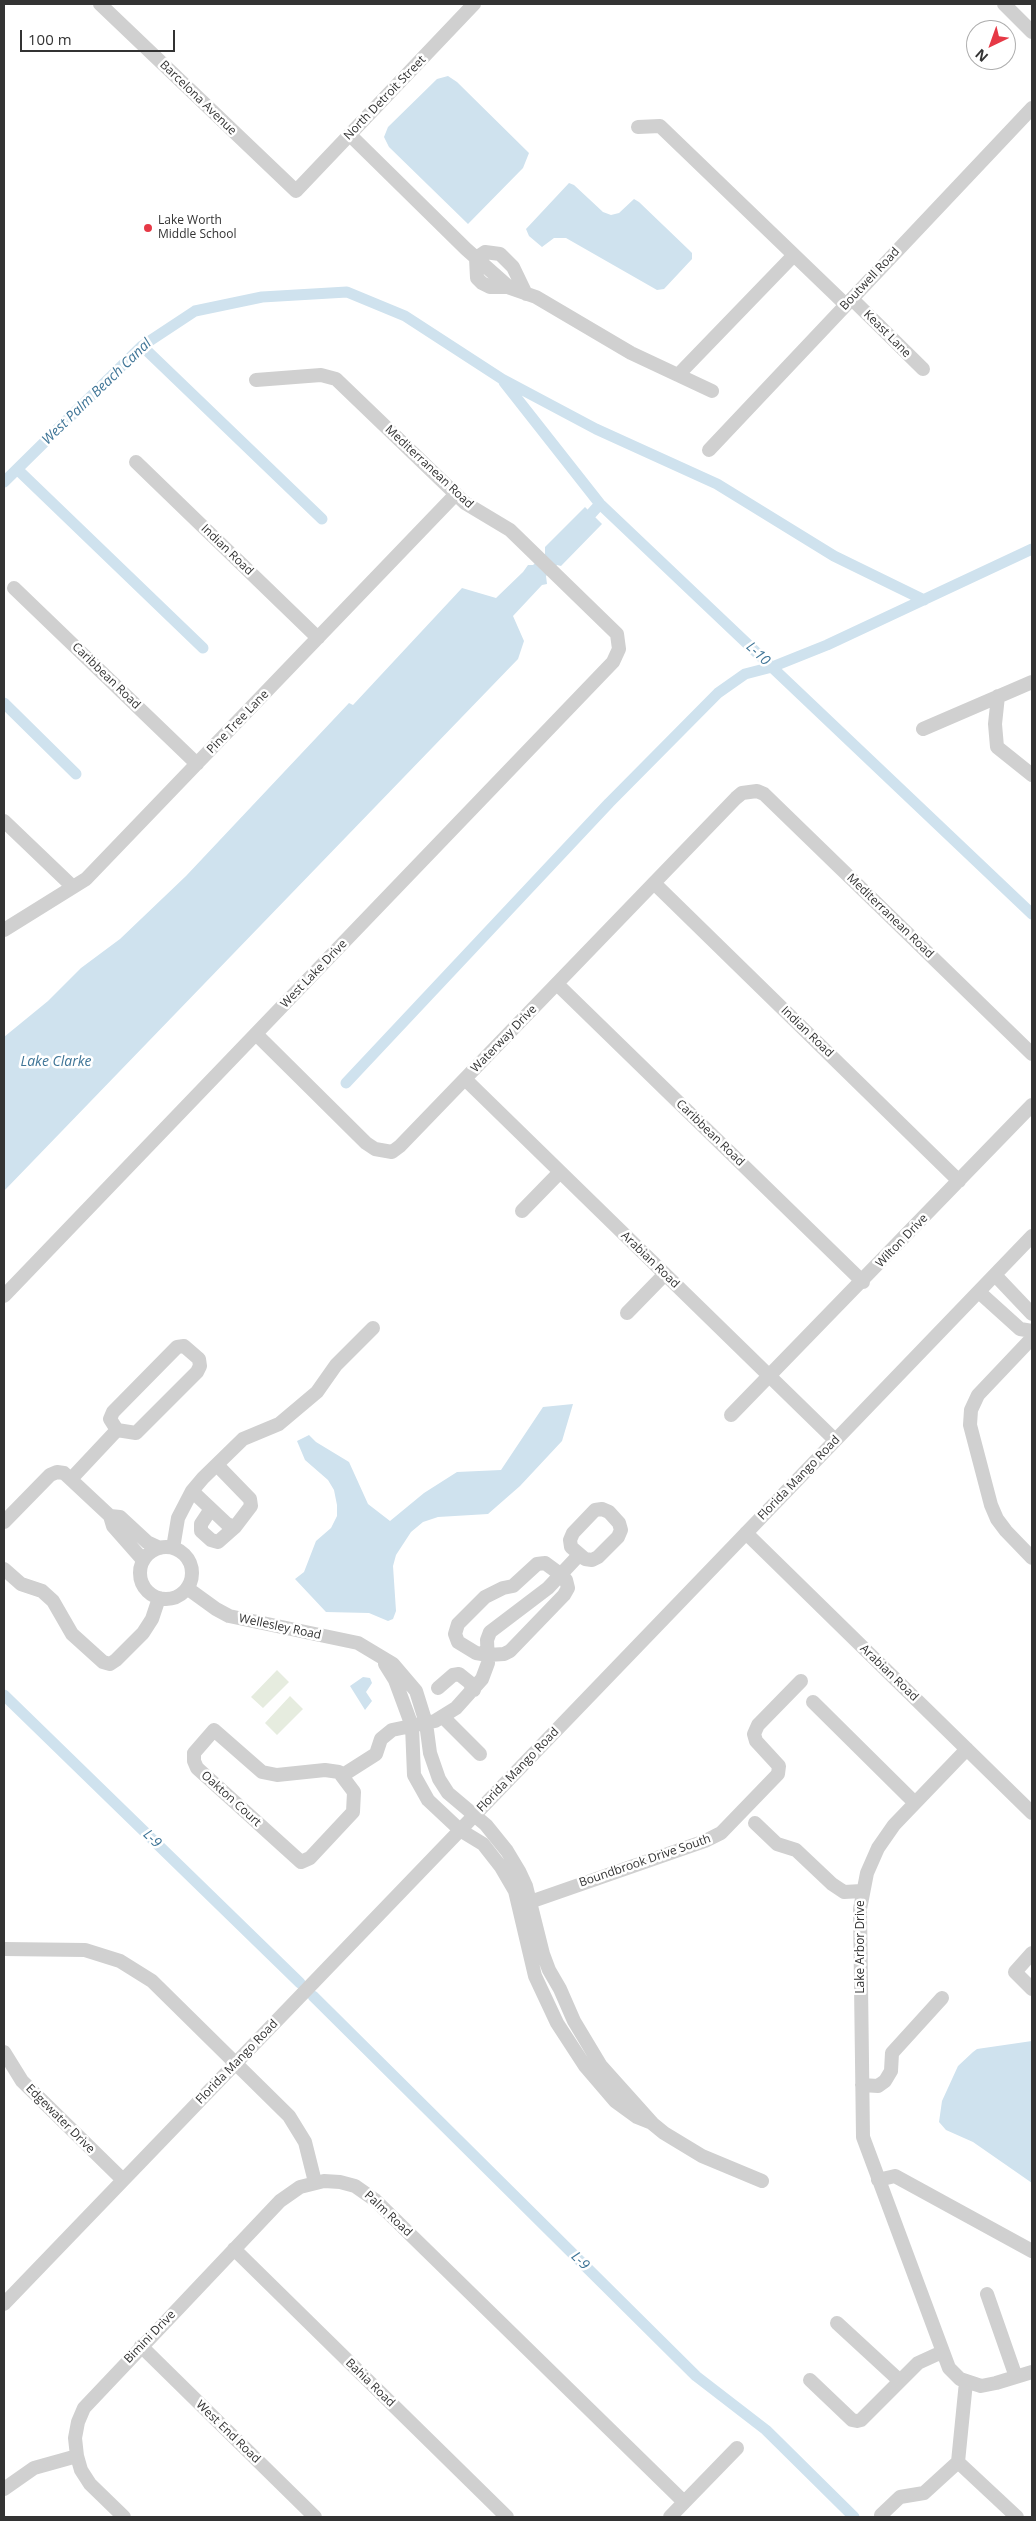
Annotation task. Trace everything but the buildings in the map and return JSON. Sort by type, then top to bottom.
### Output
[{"type":"street","name":"Barcelona Avenue","points":[[100,4],[296,191]]},
{"type":"street","name":"North Detroit Street","points":[[296,191],[474,4]]},
{"type":"street","points":[[1004,4],[1032,32]]},
{"type":"street","name":"Boutwell Road","points":[[709,450],[1032,108]]},
{"type":"street","name":"Keast Lane","points":[[638,127],[660,126],[793,256],[849,302],[923,369]]},
{"type":"street","points":[[350,135],[504,283],[631,353],[712,390]]},
{"type":"street","points":[[476,258],[485,252],[500,254],[513,268],[526,294]]},
{"type":"street","points":[[678,375],[793,256]]},
{"type":"street","points":[[504,283],[513,268]]},
{"type":"street","name":"Mediterranean Road","points":[[256,380],[321,375],[336,379],[456,494],[477,512],[504,525],[557,575],[617,634],[620,649]]},
{"type":"street","name":"Indian Road","points":[[136,462],[318,638]]},
{"type":"street","name":"Pine Tree Lane","points":[[4,930],[86,879],[456,494]]},
{"type":"street","name":"Caribbean Road","points":[[14,588],[197,764]]},
{"type":"street","name":"West Lake Drive","points":[[4,1296],[613,662],[620,649]]},
{"type":"street","points":[[923,729],[1032,682]]},
{"type":"street","points":[[998,696],[995,724],[998,747],[1032,775]]},
{"type":"street","name":"Mediterranean Road","points":[[742,793],[757,791],[764,794],[1032,1054]]},
{"type":"street","name":"Waterway Drive","points":[[256,1034],[366,1143],[383,1152],[392,1152],[400,1146],[742,793]]},
{"type":"street","points":[[4,821],[73,888]]},
{"type":"street","name":"Indian Road","points":[[654,883],[959,1182]]},
{"type":"street","name":"Caribbean Road","points":[[557,984],[862,1282]]},
{"type":"street","name":"Arabian Road","points":[[465,1079],[835,1440]]},
{"type":"street","name":"Wilton Drive","points":[[731,1415],[959,1182],[1032,1104]]},
{"type":"street","points":[[522,1211],[560,1172]]},
{"type":"street","name":"Florida Mango Road","points":[[4,2304],[1032,1236]]},
{"type":"street","points":[[627,1313],[664,1274]]},
{"type":"street","points":[[995,1275],[1032,1314]]},
{"type":"street","points":[[979,1292],[1020,1329],[1032,1331]]},
{"type":"street","points":[[110,1516],[120,1517],[148,1542],[166,1548],[186,1557],[190,1564],[190,1581],[187,1588],[171,1598],[159,1598],[146,1589],[142,1582],[141,1567],[143,1560],[148,1554],[166,1548],[178,1518],[192,1491],[244,1439],[279,1424],[317,1392],[336,1365],[373,1328]]},
{"type":"street","points":[[1032,1338],[978,1395],[971,1410],[970,1426],[991,1505],[997,1518],[1006,1531],[1032,1558]]},
{"type":"street","points":[[184,1346],[190,1349],[199,1359],[200,1366],[197,1372],[136,1433],[117,1430],[110,1419],[113,1412],[176,1347],[184,1346]]},
{"type":"street","points":[[71,1479],[117,1430]]},
{"type":"street","points":[[211,1509],[201,1524],[201,1531],[211,1540],[218,1542],[235,1527],[252,1506],[250,1499],[217,1465]]},
{"type":"street","points":[[4,1522],[50,1475],[57,1472],[64,1473],[110,1516],[112,1526],[143,1560]]},
{"type":"street","points":[[192,1491],[211,1509],[235,1527]]},
{"type":"street","name":"Arabian Road","points":[[746,1533],[1032,1813]]},
{"type":"street","points":[[343,1775],[376,1754],[386,1734],[392,1730],[443,1717],[456,1708],[474,1690],[486,1671],[487,1640],[494,1627],[528,1604],[579,1555]]},
{"type":"street","points":[[545,1563],[560,1574],[568,1588],[564,1596],[510,1651],[488,1655],[476,1653],[458,1642],[455,1634],[458,1624],[485,1597],[503,1588],[512,1586],[537,1564],[545,1563]]},
{"type":"street","points":[[4,1569],[21,1584],[42,1591],[54,1601],[68,1628],[103,1662],[110,1664],[143,1633],[152,1619],[159,1598]]},
{"type":"street","name":"Wellesley Road","points":[[187,1588],[229,1616],[358,1643],[394,1664],[416,1691],[419,1724],[414,1775],[428,1800],[460,1830],[483,1844],[524,1902]]},
{"type":"street","points":[[438,1688],[453,1675],[459,1674],[469,1682],[474,1690]]},
{"type":"street","name":"Boundbrook Drive South","points":[[524,1902],[705,1841],[721,1833],[778,1774],[779,1766],[756,1741],[754,1734],[758,1725],[801,1681]]},
{"type":"street","points":[[813,1702],[915,1803]]},
{"type":"street","points":[[443,1717],[480,1754]]},
{"type":"street","name":"Wellesley Road","points":[[419,1724],[439,1778],[448,1793],[474,1816],[508,1851],[526,1886],[524,1902]]},
{"type":"street","name":"Oakton Court","points":[[214,1730],[262,1772],[277,1774],[332,1770],[343,1775],[354,1792],[353,1812],[310,1858],[301,1862],[197,1768],[194,1761],[194,1753],[214,1730]]},
{"type":"street","name":"Lake Arbor Drive","points":[[966,2382],[949,2368],[942,2352],[863,2137],[860,1909],[862,1891],[870,1864],[878,1848],[894,1825],[967,1749]]},
{"type":"street","points":[[755,1823],[777,1844],[796,1850],[832,1884],[844,1892],[862,1891]]},
{"type":"street","points":[[524,1902],[535,1976],[556,2023],[586,2066],[615,2101],[637,2118],[653,2124],[702,2156],[762,2181]]},
{"type":"street","points":[[4,1949],[75,1949],[103,1954],[136,1970],[158,1987],[289,2116],[298,2128],[310,2156],[315,2182]]},
{"type":"street","points":[[1032,1953],[1015,1972],[1032,1989]]},
{"type":"street","points":[[862,2085],[878,2086],[885,2081],[891,2071],[892,2053],[942,1998]]},
{"type":"street","name":"Edgewater Drive","points":[[4,2052],[22,2081],[123,2180]]},
{"type":"street","points":[[878,2180],[896,2176],[1032,2251]]},
{"type":"street","name":"Palm Road","points":[[315,2182],[332,2181],[348,2184],[362,2190],[375,2200],[684,2502]]},
{"type":"street","name":"Bimini Drive","points":[[77,2456],[76,2430],[84,2408],[140,2346],[286,2195],[300,2187],[315,2182]]},
{"type":"street","name":"Bahia Road","points":[[234,2249],[507,2517]]},
{"type":"street","points":[[986,2294],[1016,2377]]},
{"type":"street","points":[[837,2323],[900,2381]]},
{"type":"street","name":"West End Road","points":[[140,2346],[315,2517]]},
{"type":"street","points":[[810,2380],[852,2420],[857,2421],[861,2420],[918,2363],[942,2352]]},
{"type":"street","points":[[880,2515],[900,2497],[924,2493],[958,2462],[966,2382],[989,2385],[1032,2372]]},
{"type":"street","points":[[670,2517],[737,2448]]},
{"type":"street","points":[[4,2489],[34,2468],[77,2456],[81,2470],[90,2484],[124,2517]]},
{"type":"street","points":[[958,2462],[1017,2517]]},
{"type":"shaded area","points":[[277,1670],[289,1682],[263,1708],[251,1697]]},
{"type":"shaded area","points":[[290,1696],[303,1709],[277,1735],[265,1723]]},
{"type":"water","points":[[448,76],[457,82],[529,153],[523,168],[468,224],[389,147],[384,137],[388,127],[437,79]]},
{"type":"water","points":[[569,183],[574,185],[603,212],[611,215],[619,213],[634,199],[639,202],[692,253],[692,259],[664,289],[657,290],[566,238],[554,238],[542,247],[529,236],[526,229]]},
{"type":"water","name":"Lake Clarke","points":[[585,507],[602,524],[561,566],[557,565],[546,576],[547,584],[542,585],[513,616],[524,641],[518,659],[4,1191],[4,1037],[48,1001],[81,968],[120,939],[186,876],[349,703],[353,705],[462,588],[496,598],[528,565],[533,565],[545,554],[545,547]]},
{"type":"water","points":[[573,1404],[562,1441],[520,1486],[488,1514],[438,1517],[423,1522],[411,1532],[396,1555],[393,1566],[396,1611],[393,1619],[388,1621],[369,1613],[326,1612],[295,1579],[304,1572],[316,1541],[331,1528],[337,1516],[334,1490],[328,1480],[305,1460],[297,1441],[309,1435],[316,1442],[349,1462],[368,1504],[390,1521],[424,1493],[457,1472],[501,1470],[543,1407]]},
{"type":"water","points":[[363,1677],[370,1678],[372,1683],[366,1692],[372,1701],[365,1710],[350,1686]]},
{"type":"water","points":[[1032,2041],[1032,2183],[973,2142],[946,2130],[939,2122],[942,2101],[958,2066],[973,2052],[977,2049]]},
{"type":"waterway","name":"West Palm Beach Canal","points":[[4,482],[142,346],[195,311],[262,297],[347,292],[405,316],[502,379],[596,429],[717,484],[834,556],[924,600]]},
{"type":"waterway","points":[[142,346],[322,519]]},
{"type":"waterway","name":"L-10","points":[[504,382],[600,504],[1032,914]]},
{"type":"waterway","points":[[17,469],[203,648]]},
{"type":"waterway","points":[[581,525],[600,504]]},
{"type":"waterway","points":[[346,1083],[609,803],[718,693],[745,674],[772,667],[827,645],[1032,549]]},
{"type":"waterway","points":[[4,703],[76,774]]},
{"type":"waterway","name":"L-9","points":[[4,1695],[300,1983]]},
{"type":"waterway","name":"L-9","points":[[313,1996],[696,2376],[766,2430],[854,2517]]},
{"type":"place","name":"Lake Worth Middle School","points":[[148,228]]}]
